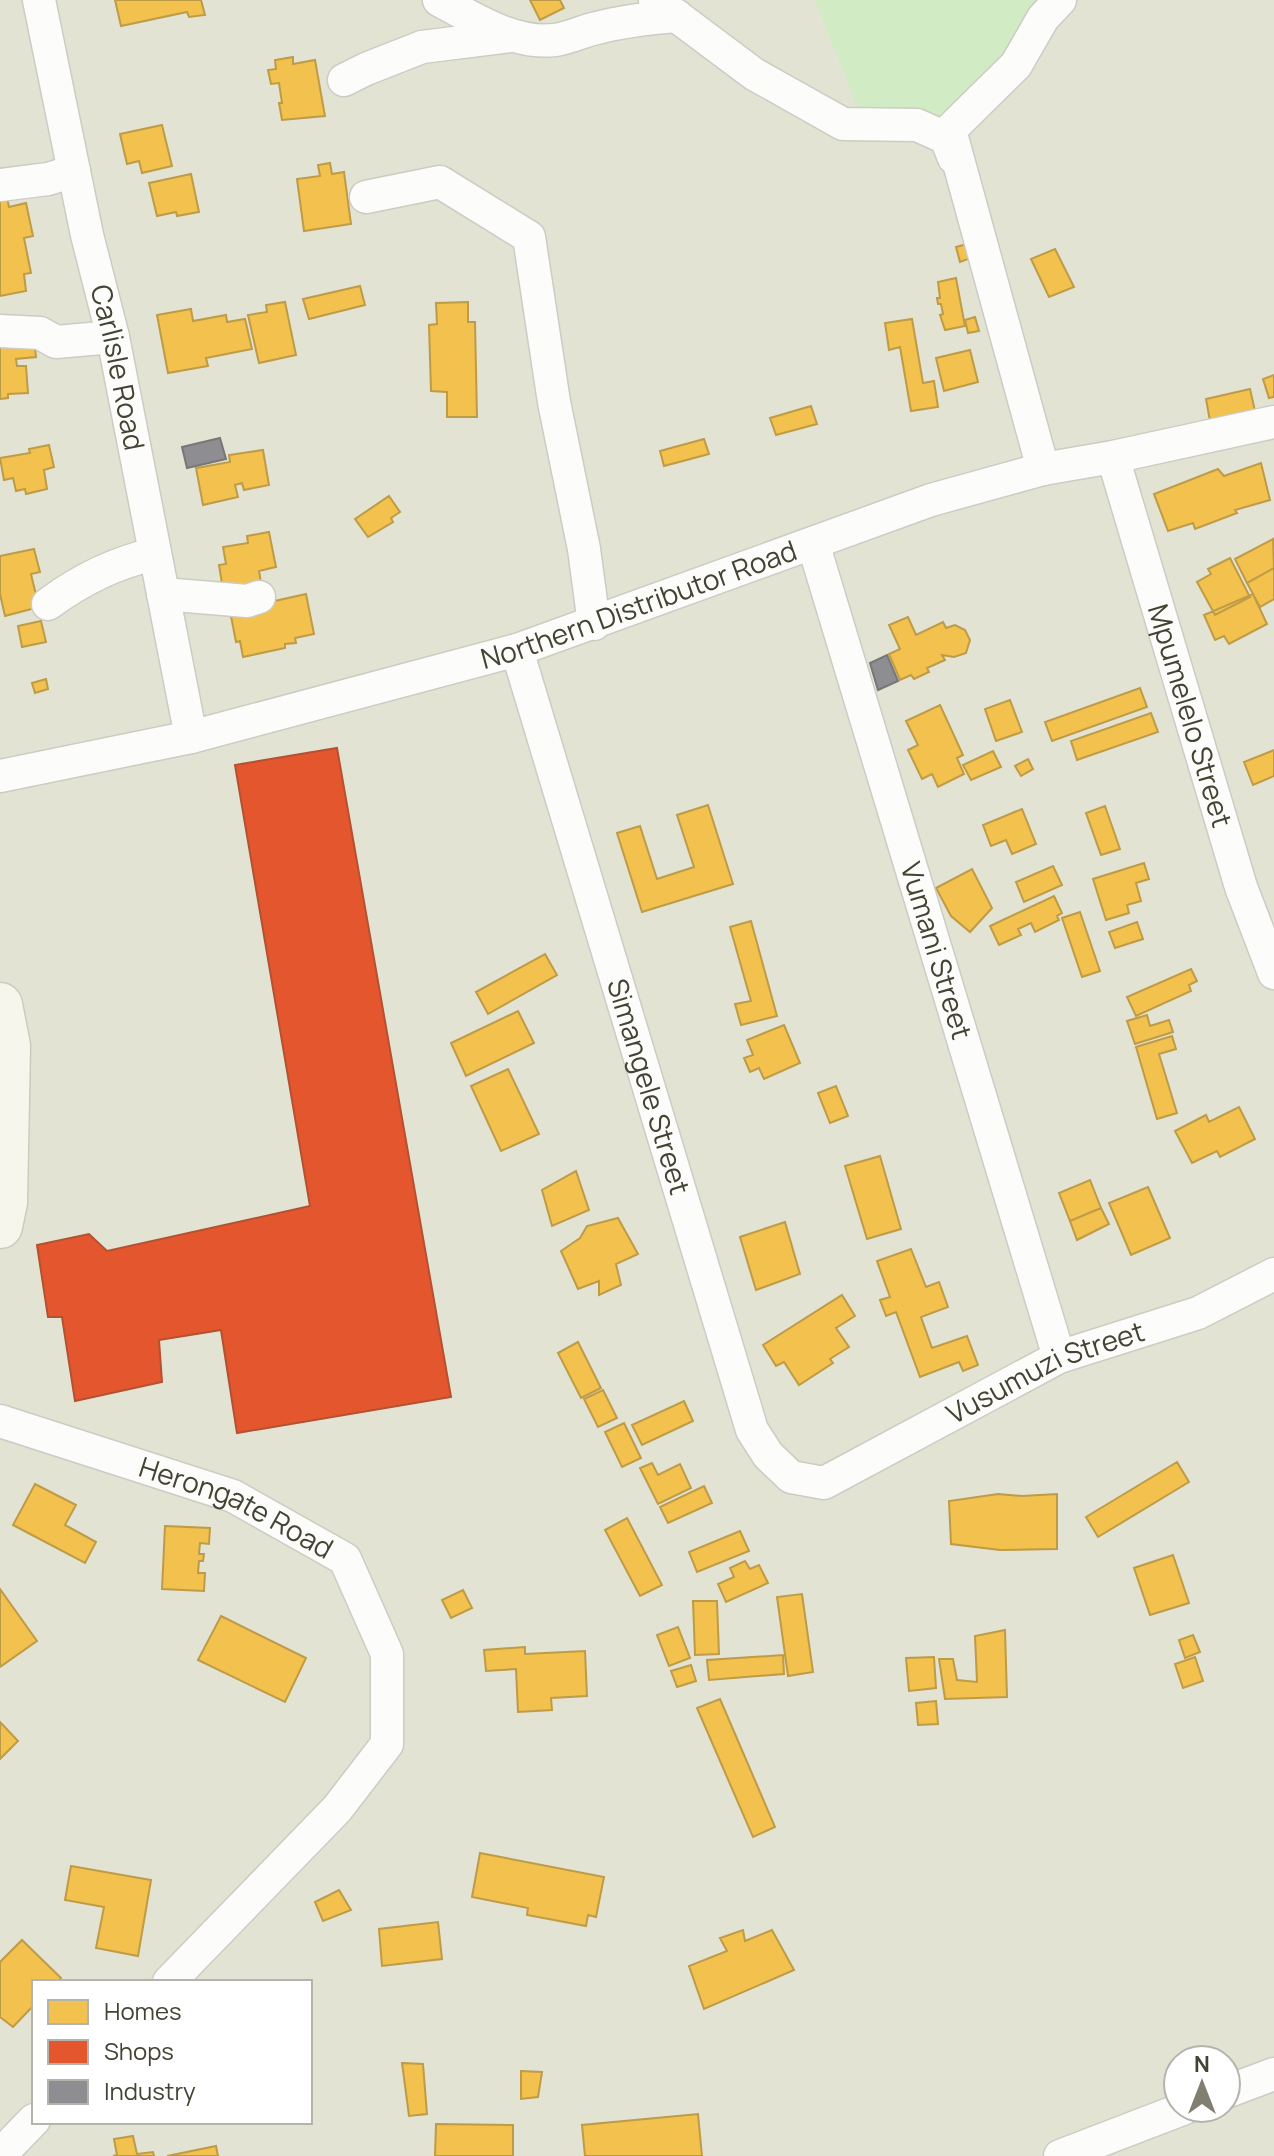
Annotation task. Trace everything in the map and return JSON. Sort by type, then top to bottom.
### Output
[{"type":"main road","points":[[0,1005],[8,1046],[5,1202],[0,1226]]},
{"type":"street","name":"Carlisle Road","points":[[39,0],[74,171],[113,337],[191,737]]},
{"type":"street","points":[[439,0],[514,36]]},
{"type":"street","points":[[1043,469],[950,130],[1016,65],[1043,18],[1060,0]]},
{"type":"street","points":[[344,80],[422,47],[514,36],[555,40],[639,19],[666,8],[754,74],[843,124],[917,125],[946,138],[963,180]]},
{"type":"street","points":[[0,185],[48,179],[74,171]]},
{"type":"street","points":[[366,197],[440,182],[529,237],[554,402],[584,549],[594,624]]},
{"type":"street","points":[[0,331],[40,333],[56,342],[113,337]]},
{"type":"street","name":"Northern Distributor Road","points":[[0,776],[191,737],[517,650],[931,500],[1043,469],[1274,422]]},
{"type":"street","name":"Mpumelelo Street","points":[[1113,457],[1241,887],[1274,973]]},
{"type":"street","name":"Vumani Street","points":[[813,543],[1059,1357]]},
{"type":"street","points":[[48,604],[110,567],[129,559],[155,554]]},
{"type":"street","points":[[163,594],[247,601],[259,597]]},
{"type":"street","name":"Simangele Street","points":[[517,650],[752,1430],[768,1455],[791,1477],[824,1483]]},
{"type":"street","name":"Vusumuzi Street","points":[[824,1483],[1059,1357],[1198,1313],[1274,1274]]},
{"type":"street","name":"Herongate Road","points":[[0,1421],[233,1496],[345,1559],[387,1654],[387,1744],[337,1809],[171,1980]]},
{"type":"street","points":[[1242,2086],[1274,2074]]},
{"type":"street","points":[[1060,2156],[1162,2117]]},
{"type":"street","points":[[0,2155],[32,2122]]},
{"type":"shaded area","points":[[0,0],[1274,0],[1274,2156],[0,2156]]},
{"type":"green space","points":[[815,0],[1048,0],[956,115],[861,116]]},
{"type":"building: Homes","points":[[115,0],[201,0],[205,15],[189,17],[187,12],[121,26]]},
{"type":"building: Homes","points":[[530,0],[560,0],[564,8],[540,20]]},
{"type":"building: Homes","points":[[293,57],[293,64],[315,60],[325,116],[282,120],[279,83],[271,84],[268,70],[276,69],[275,60]]},
{"type":"building: Homes","points":[[162,125],[172,166],[142,173],[139,161],[127,164],[120,134]]},
{"type":"building: Homes","points":[[330,163],[332,174],[344,172],[351,224],[304,231],[297,179],[320,176],[318,165]]},
{"type":"building: Homes","points":[[191,174],[199,212],[157,216],[149,183]]},
{"type":"building: Homes","points":[[6,193],[9,207],[26,203],[33,236],[24,238],[31,273],[24,274],[26,291],[0,296],[0,194]]},
{"type":"building: Homes","points":[[967,244],[971,258],[960,262],[956,247]]},
{"type":"building: Homes","points":[[1055,249],[1074,287],[1049,297],[1031,259]]},
{"type":"building: Homes","points":[[956,278],[965,326],[945,330],[940,315],[943,314],[941,304],[938,304],[937,298],[940,298],[938,282]]},
{"type":"building: Homes","points":[[360,286],[365,305],[309,319],[303,299]]},
{"type":"building: Homes","points":[[285,302],[296,355],[259,363],[248,315],[267,312],[266,305]]},
{"type":"building: Homes","points":[[468,302],[468,322],[475,322],[477,417],[447,417],[447,392],[431,391],[429,325],[437,324],[436,303]]},
{"type":"building: Homes","points":[[191,309],[193,321],[226,315],[227,322],[245,319],[252,349],[206,358],[208,366],[168,373],[157,315]]},
{"type":"building: Homes","points":[[975,317],[979,331],[968,333],[965,320]]},
{"type":"building: Homes","points":[[912,319],[923,383],[934,381],[938,407],[911,411],[900,347],[889,350],[885,323]]},
{"type":"building: Homes","points":[[34,338],[36,357],[16,359],[17,366],[26,366],[28,393],[8,394],[8,398],[0,399],[0,341]]},
{"type":"building: Homes","points":[[970,350],[978,382],[944,391],[936,358]]},
{"type":"building: Homes","points":[[1274,375],[1274,397],[1269,398],[1263,379]]},
{"type":"building: Homes","points":[[1250,389],[1255,411],[1210,421],[1206,399]]},
{"type":"building: Homes","points":[[811,406],[817,424],[776,435],[770,418]]},
{"type":"building: Homes","points":[[704,439],[709,454],[664,466],[660,451]]},
{"type":"building: Homes","points":[[49,445],[54,467],[44,470],[47,489],[26,494],[25,489],[16,491],[13,478],[4,480],[0,458],[30,453],[29,449]]},
{"type":"building: Homes","points":[[263,450],[269,485],[244,490],[242,483],[235,485],[238,497],[203,505],[196,468],[230,462],[229,455]]},
{"type":"building: Homes","points":[[1261,463],[1270,500],[1235,510],[1237,513],[1195,529],[1193,523],[1168,531],[1154,494],[1218,469],[1224,476]]},
{"type":"building: Homes","points":[[389,496],[400,512],[391,518],[393,522],[368,537],[355,519]]},
{"type":"building: Homes","points":[[269,532],[276,567],[259,571],[261,583],[223,590],[219,565],[226,564],[223,547],[248,543],[247,536]]},
{"type":"building: Homes","points":[[1273,539],[1274,568],[1247,583],[1235,559]]},
{"type":"building: Homes","points":[[34,549],[40,572],[31,574],[39,607],[5,616],[0,594],[0,556]]},
{"type":"building: Homes","points":[[1230,558],[1250,597],[1215,615],[1197,582],[1211,574],[1208,569]]},
{"type":"building: Homes","points":[[1274,568],[1274,599],[1260,607],[1247,583]]},
{"type":"building: Homes","points":[[306,594],[314,634],[295,638],[296,643],[285,644],[285,648],[243,657],[240,641],[236,642],[230,611]]},
{"type":"building: Homes","points":[[1253,594],[1267,624],[1229,644],[1224,636],[1215,640],[1204,615]]},
{"type":"building: Homes","points":[[908,617],[916,635],[943,622],[946,628],[955,625],[965,630],[970,640],[966,653],[954,657],[942,655],[945,660],[927,668],[929,672],[914,679],[911,675],[900,680],[889,654],[900,649],[889,625]]},
{"type":"building: Homes","points":[[41,621],[46,642],[22,647],[18,626]]},
{"type":"building: Homes","points":[[46,679],[48,689],[35,693],[32,683]]},
{"type":"building: Homes","points":[[1140,688],[1147,707],[1052,741],[1045,722]]},
{"type":"building: Homes","points":[[1010,700],[1022,732],[996,741],[985,709]]},
{"type":"building: Homes","points":[[940,705],[963,755],[957,758],[964,774],[938,787],[932,774],[922,779],[908,750],[918,745],[906,721]]},
{"type":"building: Homes","points":[[1151,713],[1158,732],[1077,760],[1071,741]]},
{"type":"building: Homes","points":[[1274,750],[1274,776],[1253,785],[1244,762]]},
{"type":"building: Homes","points":[[993,751],[1001,767],[971,780],[963,765]]},
{"type":"building: Homes","points":[[1028,759],[1033,769],[1021,776],[1015,766]]},
{"type":"building: Homes","points":[[708,805],[733,884],[642,912],[617,833],[640,826],[657,879],[694,867],[677,815]]},
{"type":"building: Homes","points":[[1105,806],[1120,849],[1101,855],[1086,813]]},
{"type":"building: Homes","points":[[1022,809],[1036,844],[1012,854],[1006,840],[991,846],[983,825]]},
{"type":"building: Homes","points":[[1144,863],[1149,879],[1136,883],[1141,901],[1127,905],[1129,913],[1106,920],[1093,879]]},
{"type":"building: Homes","points":[[1053,866],[1062,885],[1024,902],[1016,882]]},
{"type":"building: Homes","points":[[972,869],[992,908],[970,932],[951,916],[936,888]]},
{"type":"building: Homes","points":[[1054,896],[1062,913],[1057,916],[1059,920],[1035,932],[1031,923],[1018,929],[1021,935],[999,945],[990,926]]},
{"type":"building: Homes","points":[[1080,912],[1100,971],[1082,977],[1062,918]]},
{"type":"building: Homes","points":[[751,921],[777,1016],[741,1025],[735,1004],[751,1001],[730,927]]},
{"type":"building: Homes","points":[[1137,922],[1143,939],[1115,948],[1109,932]]},
{"type":"building: Homes","points":[[545,954],[557,975],[488,1014],[476,992]]},
{"type":"building: Homes","points":[[1191,969],[1197,981],[1189,985],[1191,991],[1136,1016],[1127,997]]},
{"type":"building: Homes","points":[[518,1011],[534,1043],[466,1076],[451,1043]]},
{"type":"building: Homes","points":[[1147,1015],[1150,1026],[1169,1020],[1173,1032],[1135,1044],[1127,1021]]},
{"type":"building: Homes","points":[[784,1025],[800,1063],[764,1079],[759,1068],[750,1072],[744,1058],[753,1055],[747,1040]]},
{"type":"building: Homes","points":[[1172,1036],[1176,1049],[1159,1054],[1177,1113],[1157,1119],[1136,1047]]},
{"type":"building: Homes","points":[[508,1069],[539,1134],[501,1151],[471,1086]]},
{"type":"building: Homes","points":[[836,1086],[848,1116],[830,1123],[818,1093]]},
{"type":"building: Homes","points":[[1239,1107],[1255,1139],[1220,1157],[1217,1151],[1192,1163],[1175,1131],[1206,1115],[1209,1122]]},
{"type":"building: Homes","points":[[880,1156],[901,1229],[867,1239],[845,1166]]},
{"type":"building: Homes","points":[[576,1171],[589,1210],[552,1226],[542,1190]]},
{"type":"building: Homes","points":[[1090,1180],[1101,1208],[1070,1221],[1059,1193]]},
{"type":"building: Homes","points":[[1148,1187],[1170,1238],[1131,1255],[1109,1203]]},
{"type":"building: Homes","points":[[1101,1208],[1109,1224],[1077,1240],[1070,1221]]},
{"type":"building: Homes","points":[[618,1218],[638,1254],[616,1264],[621,1285],[599,1295],[599,1281],[578,1289],[561,1251],[580,1238],[587,1226]]},
{"type":"building: Homes","points":[[785,1222],[800,1274],[756,1290],[740,1237]]},
{"type":"building: Homes","points":[[911,1249],[926,1287],[939,1282],[948,1307],[921,1317],[932,1348],[967,1336],[978,1365],[963,1371],[959,1362],[920,1377],[896,1312],[886,1316],[880,1300],[890,1297],[877,1261]]},
{"type":"building: Homes","points":[[842,1295],[855,1316],[836,1328],[849,1347],[830,1359],[833,1363],[799,1385],[784,1362],[776,1366],[763,1345]]},
{"type":"building: Homes","points":[[578,1342],[601,1388],[581,1398],[558,1353]]},
{"type":"building: Homes","points":[[603,1390],[617,1418],[598,1427],[584,1399]]},
{"type":"building: Homes","points":[[684,1401],[693,1421],[642,1445],[632,1425]]},
{"type":"building: Homes","points":[[624,1423],[641,1458],[622,1467],[605,1432]]},
{"type":"building: Homes","points":[[1177,1462],[1189,1482],[1098,1537],[1086,1517]]},
{"type":"building: Homes","points":[[652,1463],[658,1475],[680,1464],[691,1488],[658,1504],[640,1468]]},
{"type":"building: Homes","points":[[35,1484],[76,1505],[65,1525],[96,1542],[85,1563],[13,1525]]},
{"type":"building: Homes","points":[[704,1486],[712,1503],[668,1523],[660,1507]]},
{"type":"building: Homes","points":[[998,1494],[1057,1494],[1057,1549],[1000,1550],[951,1544],[949,1501]]},
{"type":"building: Homes","points":[[627,1518],[662,1585],[640,1596],[605,1530]]},
{"type":"building: Homes","points":[[165,1526],[210,1528],[209,1544],[200,1543],[199,1554],[204,1554],[203,1561],[199,1561],[198,1573],[205,1573],[204,1591],[162,1589]]},
{"type":"building: Homes","points":[[740,1531],[749,1551],[697,1572],[689,1552]]},
{"type":"building: Homes","points":[[1173,1555],[1189,1603],[1150,1615],[1134,1568]]},
{"type":"building: Homes","points":[[745,1561],[750,1569],[759,1565],[768,1583],[726,1602],[718,1584],[734,1577],[730,1568]]},
{"type":"building: Homes","points":[[0,1589],[37,1641],[0,1667]]},
{"type":"building: Homes","points":[[463,1590],[472,1608],[451,1618],[442,1600]]},
{"type":"building: Homes","points":[[802,1594],[813,1672],[788,1676],[777,1597]]},
{"type":"building: Homes","points":[[693,1601],[717,1601],[719,1654],[695,1655]]},
{"type":"building: Homes","points":[[221,1616],[306,1658],[285,1702],[198,1660]]},
{"type":"building: Homes","points":[[678,1627],[690,1658],[669,1666],[657,1635]]},
{"type":"building: Homes","points":[[1005,1630],[1007,1697],[945,1699],[939,1659],[953,1659],[957,1680],[977,1682],[975,1636]]},
{"type":"building: Homes","points":[[1193,1635],[1200,1652],[1185,1658],[1179,1640]]},
{"type":"building: Homes","points":[[525,1647],[525,1654],[585,1651],[587,1696],[551,1698],[552,1710],[518,1712],[516,1669],[486,1671],[484,1650]]},
{"type":"building: Homes","points":[[783,1655],[784,1674],[709,1680],[707,1660]]},
{"type":"building: Homes","points":[[934,1657],[936,1688],[909,1691],[906,1658]]},
{"type":"building: Homes","points":[[1195,1657],[1203,1681],[1183,1688],[1175,1664]]},
{"type":"building: Homes","points":[[691,1665],[696,1681],[677,1687],[671,1671]]},
{"type":"building: Homes","points":[[720,1699],[775,1827],[753,1837],[697,1708]]},
{"type":"building: Homes","points":[[936,1701],[938,1724],[918,1725],[916,1703]]},
{"type":"building: Homes","points":[[0,1722],[18,1741],[0,1759]]},
{"type":"building: Homes","points":[[480,1853],[604,1877],[596,1917],[588,1915],[586,1926],[527,1915],[528,1908],[472,1897]]},
{"type":"building: Homes","points":[[71,1866],[151,1880],[138,1956],[96,1948],[104,1907],[65,1900]]},
{"type":"building: Homes","points":[[339,1890],[351,1910],[323,1921],[315,1902]]},
{"type":"building: Homes","points":[[438,1922],[442,1959],[382,1966],[379,1929]]},
{"type":"building: Homes","points":[[743,1930],[745,1941],[772,1930],[794,1970],[704,2009],[689,1966],[727,1951],[720,1938]]},
{"type":"building: Homes","points":[[22,1940],[61,1978],[32,1980],[32,2007],[13,2027],[0,2017],[0,1962]]},
{"type":"building: Homes","points":[[402,2063],[423,2064],[427,2114],[409,2116]]},
{"type":"building: Homes","points":[[521,2071],[542,2072],[538,2097],[521,2099]]},
{"type":"building: Homes","points":[[698,2114],[702,2156],[585,2156],[582,2125]]},
{"type":"building: Homes","points":[[436,2124],[513,2125],[513,2156],[435,2156]]},
{"type":"building: Homes","points":[[133,2136],[137,2154],[153,2152],[154,2156],[113,2156],[117,2155],[114,2139]]},
{"type":"building: Homes","points":[[216,2146],[218,2156],[167,2156]]},
{"type":"building: Shops","points":[[337,748],[451,1397],[237,1433],[221,1330],[159,1340],[162,1382],[75,1401],[62,1317],[48,1317],[37,1245],[89,1234],[107,1251],[310,1206],[235,765]]},
{"type":"building: Industry","points":[[220,438],[226,459],[187,468],[182,447]]},
{"type":"building: Industry","points":[[887,655],[898,681],[878,690],[870,663]]}]
